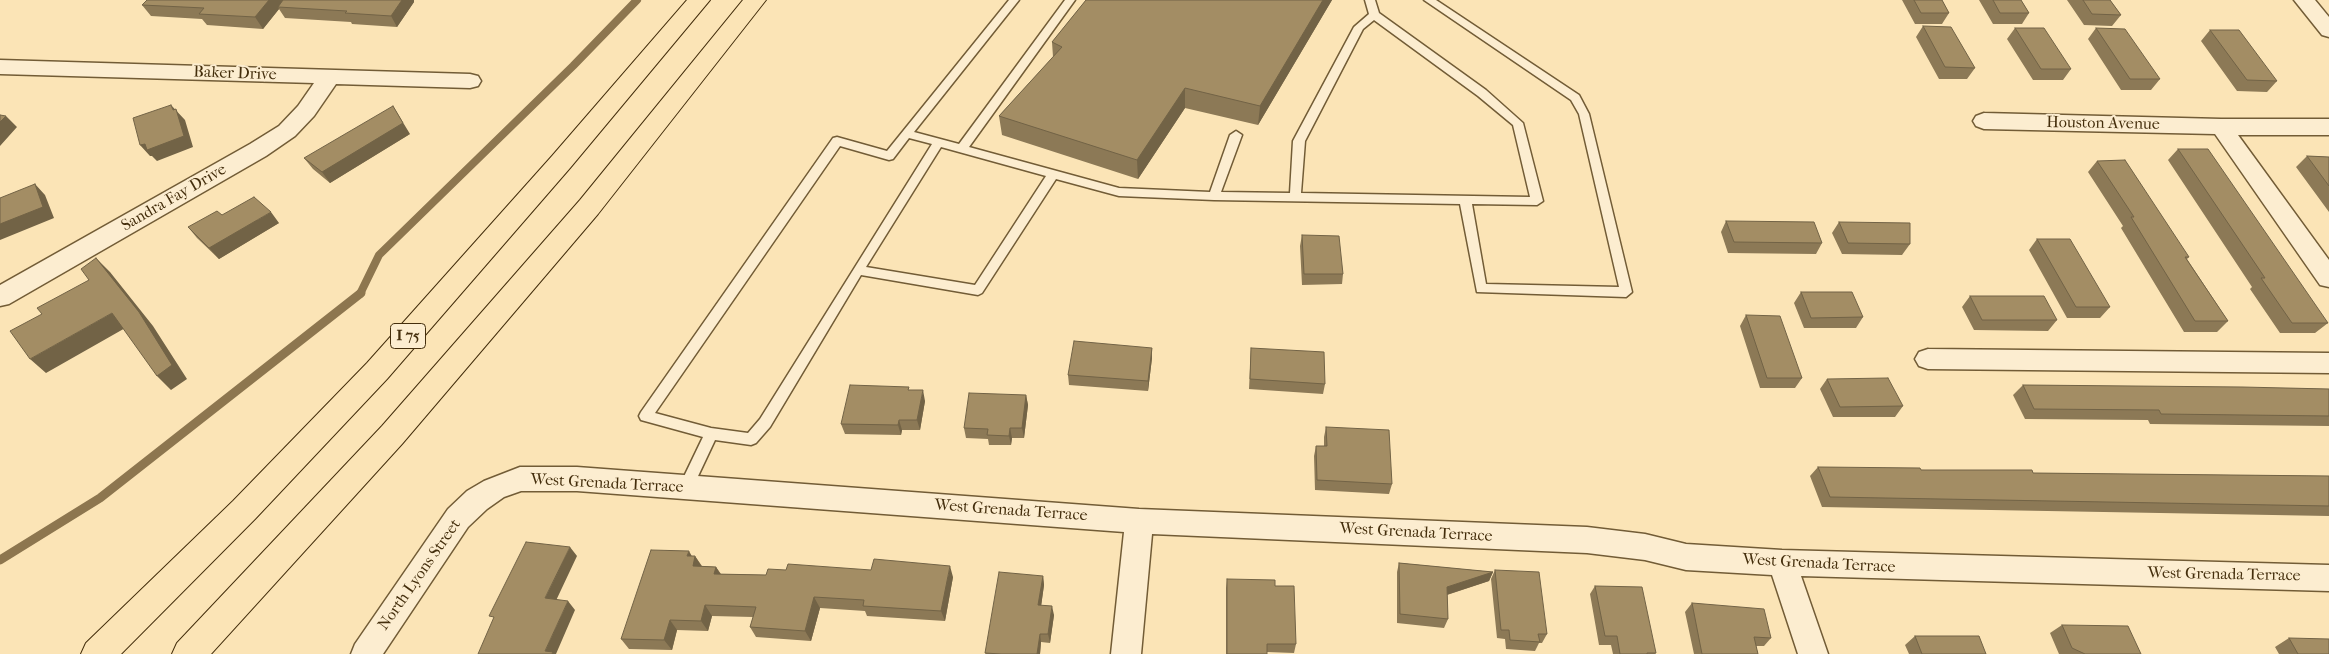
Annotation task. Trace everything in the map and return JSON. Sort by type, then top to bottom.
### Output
[{"type":"highway","name":"I 75","points":[[98,654],[244,510],[377,371],[561,162],[699,0]]},
{"type":"highway","points":[[190,654],[392,435],[589,207],[755,0]]},
{"type":"street","points":[[2304,0],[2329,30]]},
{"type":"street","name":"Baker Drive","points":[[0,67],[470,81]]},
{"type":"street","name":"Sandra Fay Drive","points":[[0,297],[258,150],[287,131],[306,111],[330,77]]},
{"type":"street","name":"Houston Avenue","points":[[1984,121],[2221,127],[2329,127]]},
{"type":"street","points":[[2221,127],[2329,278]]},
{"type":"street","points":[[1928,359],[2329,363]]},
{"type":"street","name":"West Grenada Terrace","points":[[503,485],[520,479],[577,479],[1139,521],[1588,540],[1645,547],[1686,557],[1782,563],[2329,578]]},
{"type":"street","name":"North Lyons Street","points":[[366,654],[458,518],[477,500],[503,485]]},
{"type":"street","points":[[1126,654],[1139,521]]},
{"type":"street","points":[[1782,563],[1813,654]]},
{"type":"lane","points":[[938,143],[858,270],[766,423],[751,439],[711,434],[646,416],[837,141],[889,156],[1014,0]]},
{"type":"lane","points":[[961,149],[1070,0]]},
{"type":"lane","points":[[908,134],[1119,192],[1214,196],[1537,201],[1518,123],[1482,93],[1374,15],[1370,0]]},
{"type":"lane","points":[[1429,0],[1575,98],[1584,114],[1626,292],[1481,289],[1464,200]]},
{"type":"lane","points":[[1295,197],[1299,141],[1359,27],[1374,15]]},
{"type":"lane","points":[[1214,196],[1236,135]]},
{"type":"lane","points":[[858,270],[978,290],[1053,174]]},
{"type":"lane","points":[[686,487],[711,434]]},
{"type":"building","points":[[147,0],[269,0],[255,17],[199,14],[204,8],[142,5]]},
{"type":"building","points":[[283,0],[402,0],[391,16],[278,7]]},
{"type":"building","points":[[1086,0],[1323,0],[1260,106],[1185,88],[1137,160],[999,116],[1062,47],[1052,42]]},
{"type":"building","points":[[1914,0],[1942,0],[1949,13],[1921,13]]},
{"type":"building","points":[[1993,0],[2021,0],[2029,13],[2000,13]]},
{"type":"building","points":[[2083,0],[2110,0],[2121,15],[2092,14]]},
{"type":"building","points":[[1923,26],[1951,27],[1975,68],[1945,67]]},
{"type":"building","points":[[2015,28],[2044,28],[2071,69],[2041,69]]},
{"type":"building","points":[[2096,28],[2125,29],[2160,79],[2130,79]]},
{"type":"building","points":[[2210,30],[2239,30],[2277,81],[2247,80]]},
{"type":"building","points":[[171,105],[173,110],[176,109],[184,136],[147,150],[145,144],[140,145],[133,118]]},
{"type":"building","points":[[393,106],[403,123],[322,172],[304,158]]},
{"type":"building","points":[[0,115],[6,116],[0,122]]},
{"type":"building","points":[[2178,149],[2208,149],[2328,323],[2292,323],[2261,278],[2265,278]]},
{"type":"building","points":[[2307,156],[2329,157],[2329,186]]},
{"type":"building","points":[[2125,160],[2189,257],[2185,257],[2228,321],[2195,321],[2131,217],[2134,217],[2097,161]]},
{"type":"building","points":[[35,184],[43,207],[0,224],[0,198]]},
{"type":"building","points":[[254,197],[271,212],[209,248],[188,227],[217,211],[222,215]]},
{"type":"building","points":[[1726,221],[1814,222],[1822,243],[1734,242]]},
{"type":"building","points":[[1839,222],[1910,223],[1910,244],[1848,243]]},
{"type":"building","points":[[1302,235],[1339,236],[1343,274],[1304,274]]},
{"type":"building","points":[[2037,239],[2070,239],[2110,307],[2076,307]]},
{"type":"building","points":[[96,258],[139,312],[172,365],[157,376],[112,313],[30,359],[10,331],[42,314],[37,308],[89,280],[81,269]]},
{"type":"building","points":[[1801,292],[1852,292],[1863,317],[1811,318]]},
{"type":"building","points":[[1970,296],[2044,296],[2057,320],[1982,320]]},
{"type":"building","points":[[1746,315],[1780,316],[1802,378],[1767,378]]},
{"type":"building","points":[[1074,341],[1152,348],[1148,381],[1068,375]]},
{"type":"building","points":[[1251,348],[1324,352],[1325,384],[1250,379]]},
{"type":"building","points":[[1888,378],[1903,406],[1840,407],[1827,379]]},
{"type":"building","points":[[850,385],[909,387],[908,390],[923,390],[917,420],[899,420],[898,425],[841,424]]},
{"type":"building","points":[[2023,385],[2329,389],[2329,416],[2161,414],[2159,410],[2034,409]]},
{"type":"building","points":[[969,393],[1026,395],[1022,428],[1010,428],[1009,436],[987,435],[988,429],[964,428]]},
{"type":"building","points":[[1326,427],[1389,430],[1392,484],[1317,480],[1316,446],[1327,446]]},
{"type":"building","points":[[1818,467],[1920,468],[1921,470],[2032,470],[2033,473],[2329,476],[2329,506],[1830,497]]},
{"type":"building","points":[[526,542],[570,547],[545,598],[568,601],[545,651],[553,652],[552,654],[478,654],[494,617],[489,616]]},
{"type":"building","points":[[651,550],[689,551],[687,556],[695,556],[693,566],[716,567],[714,574],[766,575],[768,569],[786,570],[788,564],[871,570],[874,559],[950,566],[941,611],[863,606],[864,600],[814,597],[805,631],[750,627],[756,607],[705,605],[701,621],[670,620],[664,640],[621,639]]},
{"type":"building","points":[[1399,563],[1493,572],[1447,587],[1448,619],[1400,614]]},
{"type":"building","points":[[1495,570],[1539,572],[1547,634],[1538,634],[1540,642],[1510,640],[1509,630],[1501,630]]},
{"type":"building","points":[[999,572],[1043,576],[1038,605],[1052,606],[1048,634],[1040,634],[1037,654],[985,653]]},
{"type":"building","points":[[1227,579],[1275,580],[1275,586],[1294,586],[1296,644],[1267,644],[1267,654],[1227,654]]},
{"type":"building","points":[[1595,586],[1642,587],[1656,653],[1620,654],[1617,636],[1605,636]]},
{"type":"building","points":[[1692,603],[1764,609],[1771,638],[1754,637],[1758,654],[1702,654]]},
{"type":"building","points":[[2062,625],[2128,626],[2141,654],[2085,654],[2072,648]]},
{"type":"building","points":[[1915,636],[1979,636],[1986,654],[1922,654]]},
{"type":"building","points":[[2289,638],[2329,639],[2329,654],[2298,654]]},
{"type":"waterway","points":[[360,294],[379,255],[573,66],[637,0]]},
{"type":"waterway","points":[[0,560],[100,498],[360,294]]}]
